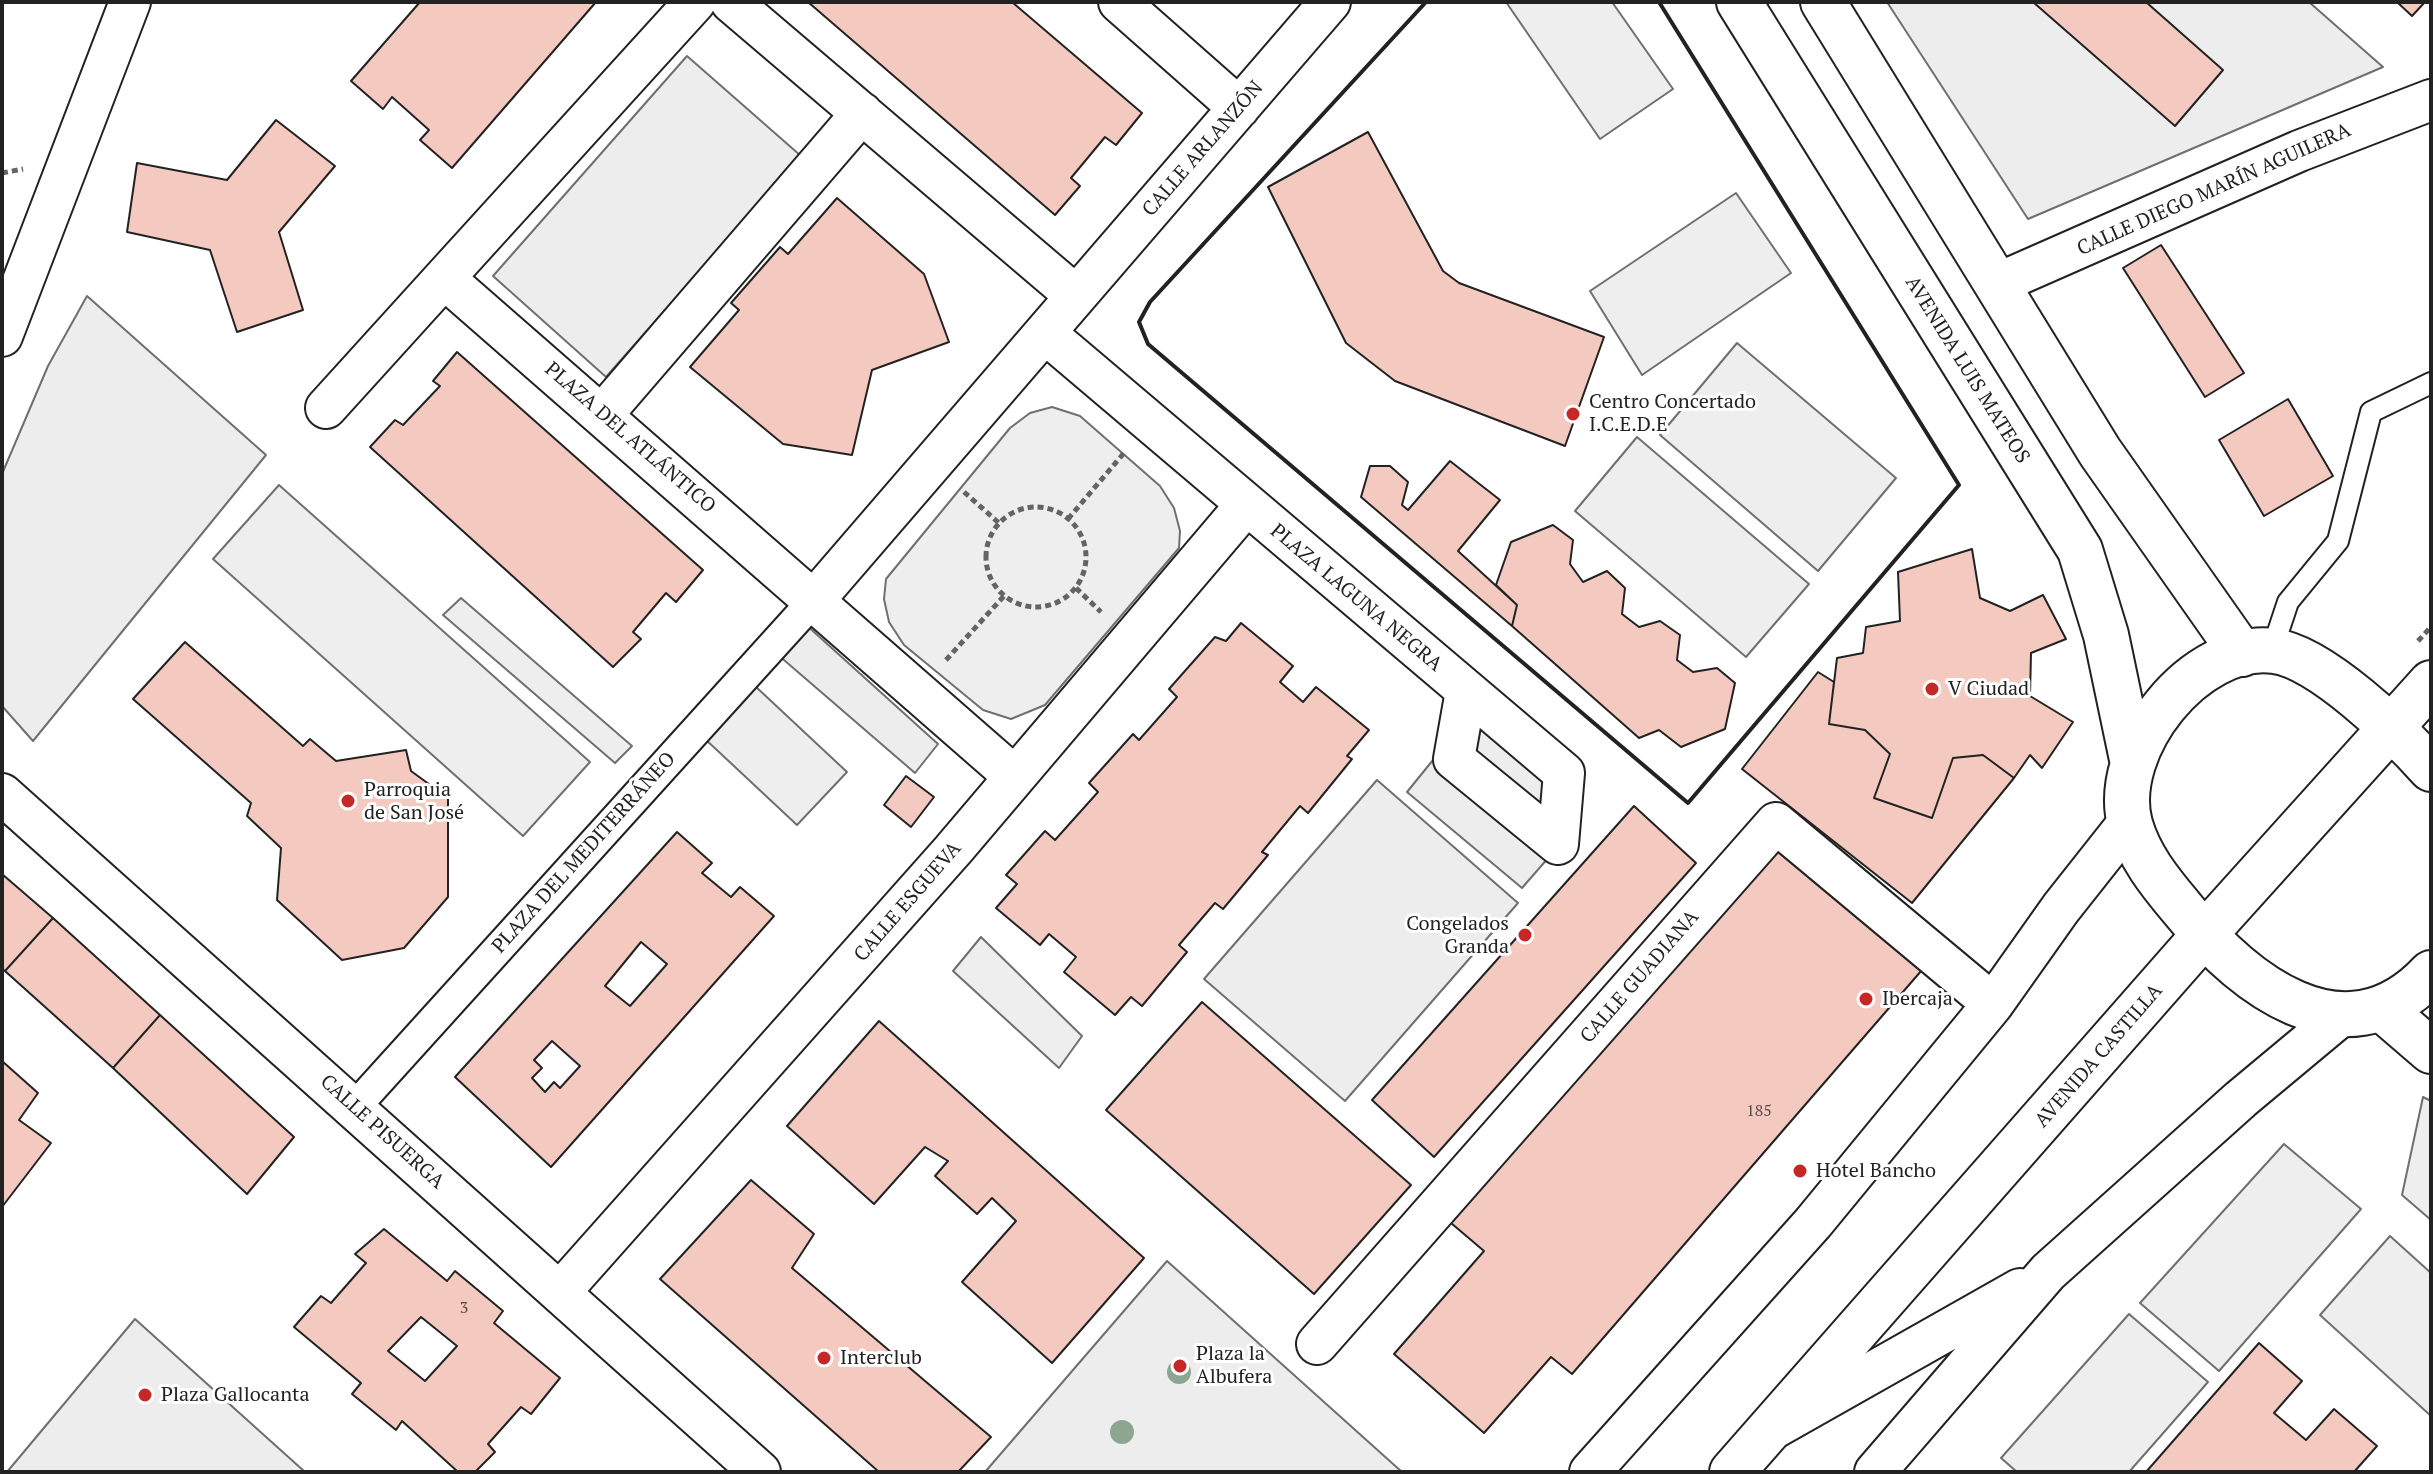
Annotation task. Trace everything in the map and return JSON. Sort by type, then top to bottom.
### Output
[{"type":"main road","name":"AVENIDA LUIS MATEOS","points":[[1739,2],[2080,550],[2106,635],[2133,764]]},
{"type":"main road","points":[[1823,2],[1999,283],[2100,452],[2257,652]]},
{"type":"main road","points":[[2431,769],[2316,665],[2257,652],[2205,669],[2170,699],[2147,726],[2133,764],[2129,822],[2149,868],[2203,936],[2268,992],[2309,1009],[2362,1011],[2421,984],[2431,973]]},
{"type":"main road","name":"AVENIDA CASTILLA","points":[[1732,1472],[2203,936],[2431,683]]},
{"type":"main road","points":[[2362,1011],[2431,1051]]},
{"type":"street","points":[[2,336],[130,2]]},
{"type":"street","points":[[326,408],[695,2]]},
{"type":"street","points":[[731,2],[1076,296]]},
{"type":"street","points":[[1119,2],[1239,108]]},
{"type":"street","name":"CALLE ARLANZÓN","points":[[1076,296],[1330,2]]},
{"type":"street","name":"CALLE DIEGO MARÍN AGUILERA","points":[[1999,283],[2299,151],[2431,100]]},
{"type":"street","points":[[602,415],[862,113]]},
{"type":"street","name":"PLAZA DEL ATLÁNTICO","points":[[444,278],[815,599]]},
{"type":"street","name":"PLAZA DEL MEDITERRÁNEO","points":[[354,1108],[815,599],[1076,296]]},
{"type":"street","points":[[1045,333],[1246,505]]},
{"type":"street","name":"PLAZA LAGUNA NEGRA","points":[[1246,505],[1466,691]]},
{"type":"street","name":"CALLE ESGUEVA","points":[[561,1291],[1015,777],[1246,505]]},
{"type":"street","points":[[815,599],[1015,777]]},
{"type":"street","name":"CALLE PISUERGA","points":[[2,794],[561,1291],[751,1469]]},
{"type":"street","points":[[1590,1472],[1813,1223],[1993,1004],[2061,908],[2129,822]]},
{"type":"street","name":"CALLE GUADIANA","points":[[1317,1344],[1776,823],[1993,1004]]},
{"type":"street","name":"AVENIDA CASTILLA","points":[[1875,1472],[2048,1272],[2241,1099],[2362,1011]]},
{"type":"street","name":"AVENIDA CASTILLA","points":[[1769,1430],[2048,1272]]},
{"type":"lane","points":[[2257,652],[2288,602],[2338,541],[2371,412],[2431,383]]},
{"type":"path","points":[[1068,519],[1133,442]]},
{"type":"path","points":[[1040,507],[1068,519],[1078,530],[1086,559],[1076,588],[1064,599],[1041,606],[1017,604],[1004,596],[987,568],[986,552],[999,523],[1026,508],[1040,507]]},
{"type":"path","points":[[918,691],[1004,596]]},
{"type":"shaded area","points":[[1506,2],[1612,2],[1673,89],[1600,139]]},
{"type":"shaded area","points":[[1887,2],[2309,2],[2383,67],[2028,219]]},
{"type":"shaded area","points":[[687,56],[801,156],[606,377],[493,276]]},
{"type":"shaded area","points":[[1736,193],[1791,273],[1642,375],[1590,291]]},
{"type":"shaded area","points":[[87,296],[266,455],[33,741],[2,706],[2,474],[48,366]]},
{"type":"shaded area","points":[[1737,343],[1896,478],[1818,571],[1660,435]]},
{"type":"shaded area","points":[[1052,407],[1080,416],[1160,486],[1174,508],[1180,531],[1179,548],[1045,705],[1011,719],[983,710],[904,645],[889,622],[884,599],[886,579],[1010,428],[1030,413]]},
{"type":"shaded area","points":[[1637,437],[1809,584],[1746,657],[1575,511]]},
{"type":"shaded area","points":[[279,485],[590,762],[523,836],[213,559]]},
{"type":"shaded area","points":[[461,598],[632,746],[615,763],[443,615]]},
{"type":"shaded area","points":[[804,623],[938,744],[915,773],[777,654]]},
{"type":"shaded area","points":[[755,686],[847,772],[797,825],[704,738]]},
{"type":"shaded area","points":[[1474,719],[1553,784],[1549,822],[1467,755]]},
{"type":"shaded area","points":[[1433,760],[1549,857],[1522,888],[1407,792]]},
{"type":"shaded area","points":[[1377,780],[1518,903],[1345,1101],[1204,979]]},
{"type":"shaded area","points":[[981,937],[1082,1036],[1059,1068],[953,971]]},
{"type":"shaded area","points":[[2423,1097],[2431,1101],[2431,1220],[2402,1195]]},
{"type":"shaded area","points":[[2284,1144],[2361,1209],[2219,1371],[2140,1303]]},
{"type":"shaded area","points":[[2390,1236],[2431,1273],[2431,1416],[2320,1315]]},
{"type":"shaded area","name":"Plaza la Albufera","points":[[1167,1261],[1402,1472],[985,1472]]},
{"type":"shaded area","points":[[2129,1314],[2208,1382],[2129,1472],[2017,1472],[2001,1458]]},
{"type":"shaded area","name":"Plaza Gallocanta","points":[[135,1319],[305,1472],[7,1472]]},
{"type":"building","points":[[420,2],[596,2],[452,168],[420,140],[429,130],[392,97],[383,109],[351,81]]},
{"type":"building","points":[[808,2],[1012,2],[1142,113],[1116,145],[1105,137],[1071,178],[1080,186],[1055,215]]},
{"type":"building","points":[[2033,2],[2146,2],[2223,70],[2175,126]]},
{"type":"building","points":[[2397,2],[2425,2],[2412,16]]},
{"type":"building","points":[[276,120],[335,166],[279,232],[303,310],[237,332],[210,250],[127,232],[137,163],[227,180]]},
{"type":"building","points":[[1368,132],[1443,271],[1459,283],[1604,337],[1565,446],[1395,381],[1346,343],[1268,187]]},
{"type":"building","points":[[837,198],[924,274],[949,342],[872,370],[852,455],[783,444],[690,367],[739,310],[731,303],[780,247],[788,254]]},
{"type":"building","points":[[2161,245],[2244,373],[2205,397],[2123,268]]},
{"type":"building","points":[[457,352],[703,570],[676,602],[666,593],[633,632],[641,639],[613,667],[370,447],[395,420],[403,425],[440,386],[433,381]]},
{"type":"building","points":[[2288,399],[2333,476],[2264,516],[2219,440]]},
{"type":"building","points":[[1450,461],[1500,500],[1458,551],[1517,605],[1512,626],[1361,497],[1370,466],[1390,466],[1408,482],[1402,505],[1408,510]]},
{"type":"building","points":[[1553,525],[1573,540],[1570,564],[1583,582],[1607,571],[1625,588],[1622,614],[1639,627],[1660,621],[1680,635],[1677,660],[1693,672],[1717,668],[1735,683],[1725,729],[1681,747],[1659,730],[1639,738],[1512,626],[1517,605],[1496,585],[1511,542]]},
{"type":"building","name":"V Ciudad","points":[[1972,549],[1980,598],[2010,611],[2043,595],[2066,639],[2031,653],[2030,696],[2073,722],[2042,768],[2030,755],[2014,778],[1983,755],[1953,758],[1932,818],[1874,798],[1890,754],[1865,730],[1829,724],[1837,658],[1863,653],[1866,627],[1900,621],[1898,572]]},
{"type":"building","points":[[1241,623],[1293,666],[1280,682],[1303,702],[1316,687],[1369,730],[1347,756],[1352,759],[1308,813],[1300,806],[1262,852],[1268,855],[1223,909],[1215,903],[1179,945],[1187,952],[1142,1006],[1131,997],[1115,1015],[1064,972],[1076,957],[1049,934],[1040,945],[996,908],[1017,884],[1006,875],[1045,831],[1055,840],[1098,792],[1089,783],[1133,734],[1139,740],[1177,697],[1169,689],[1215,637],[1226,641]]},
{"type":"building","name":"Parroquia de San José","points":[[185,642],[303,746],[310,739],[336,761],[406,750],[411,771],[448,798],[448,897],[404,948],[342,960],[277,900],[281,848],[247,816],[251,803],[133,699]]},
{"type":"building","points":[[1818,672],[1834,682],[1829,724],[1865,730],[1890,754],[1874,798],[1932,818],[1953,758],[1983,755],[2014,778],[1912,903],[1742,769]]},
{"type":"building","points":[[906,776],[934,797],[911,827],[884,805]]},
{"type":"building","points":[[1634,806],[1696,863],[1434,1157],[1372,1100]]},
{"type":"building","points":[[677,832],[712,863],[702,873],[731,897],[740,887],[774,916],[551,1167],[455,1077]],"holes":[[[641,942],[667,964],[630,1006],[605,986]],[[552,1041],[580,1066],[560,1088],[554,1082],[545,1092],[532,1078],[542,1068],[534,1060]]]},
{"type":"building","points":[[1784,839],[1928,963],[1572,1374],[1551,1357],[1484,1433],[1394,1354],[1484,1251],[1451,1223]]},
{"type":"building","points":[[2,874],[53,918],[5,971],[2,969]]},
{"type":"building","points":[[53,918],[160,1015],[113,1068],[5,971]]},
{"type":"building","points":[[1202,1002],[1411,1185],[1314,1294],[1106,1110]]},
{"type":"building","points":[[160,1015],[294,1137],[247,1194],[113,1068]]},
{"type":"building","points":[[879,1021],[1144,1258],[1052,1363],[962,1282],[1016,1221],[992,1198],[977,1214],[935,1176],[948,1161],[925,1147],[874,1204],[787,1126]]},
{"type":"building","points":[[2,1061],[38,1093],[19,1120],[51,1143],[2,1207]]},
{"type":"building","name":"Interclub","points":[[751,1180],[814,1234],[792,1268],[991,1437],[958,1472],[879,1472],[660,1279]]},
{"type":"building","points":[[384,1229],[447,1281],[455,1271],[503,1311],[494,1323],[560,1378],[531,1414],[521,1407],[488,1444],[495,1452],[475,1472],[458,1472],[402,1421],[396,1430],[352,1394],[361,1383],[294,1327],[321,1296],[331,1303],[366,1263],[355,1254]],"holes":[[[421,1317],[457,1346],[425,1381],[388,1351]]]},
{"type":"building","points":[[2259,1343],[2302,1381],[2274,1413],[2306,1440],[2334,1409],[2377,1446],[2354,1472],[2146,1472]]},
{"type":"wall","points":[[1426,2],[1150,302],[1139,322],[1148,344],[1688,803],[1959,485],[1659,2]]},
{"type":"place","name":"Centro Concertado I.C.E.D.E","points":[[1573,414]]},
{"type":"place","name":"V Ciudad","points":[[1932,689]]},
{"type":"place","name":"Parroquia de San José","points":[[348,801]]},
{"type":"place","name":"Congelados Granda","points":[[1525,935]]},
{"type":"place","name":"Ibercaja","points":[[1866,999]]},
{"type":"place","name":"Hotel Bancho","points":[[1800,1171]]},
{"type":"place","name":"Interclub","points":[[824,1358]]},
{"type":"place","name":"Plaza la Albufera","points":[[1180,1366]]},
{"type":"place","name":"Plaza Gallocanta","points":[[145,1395]]}]
